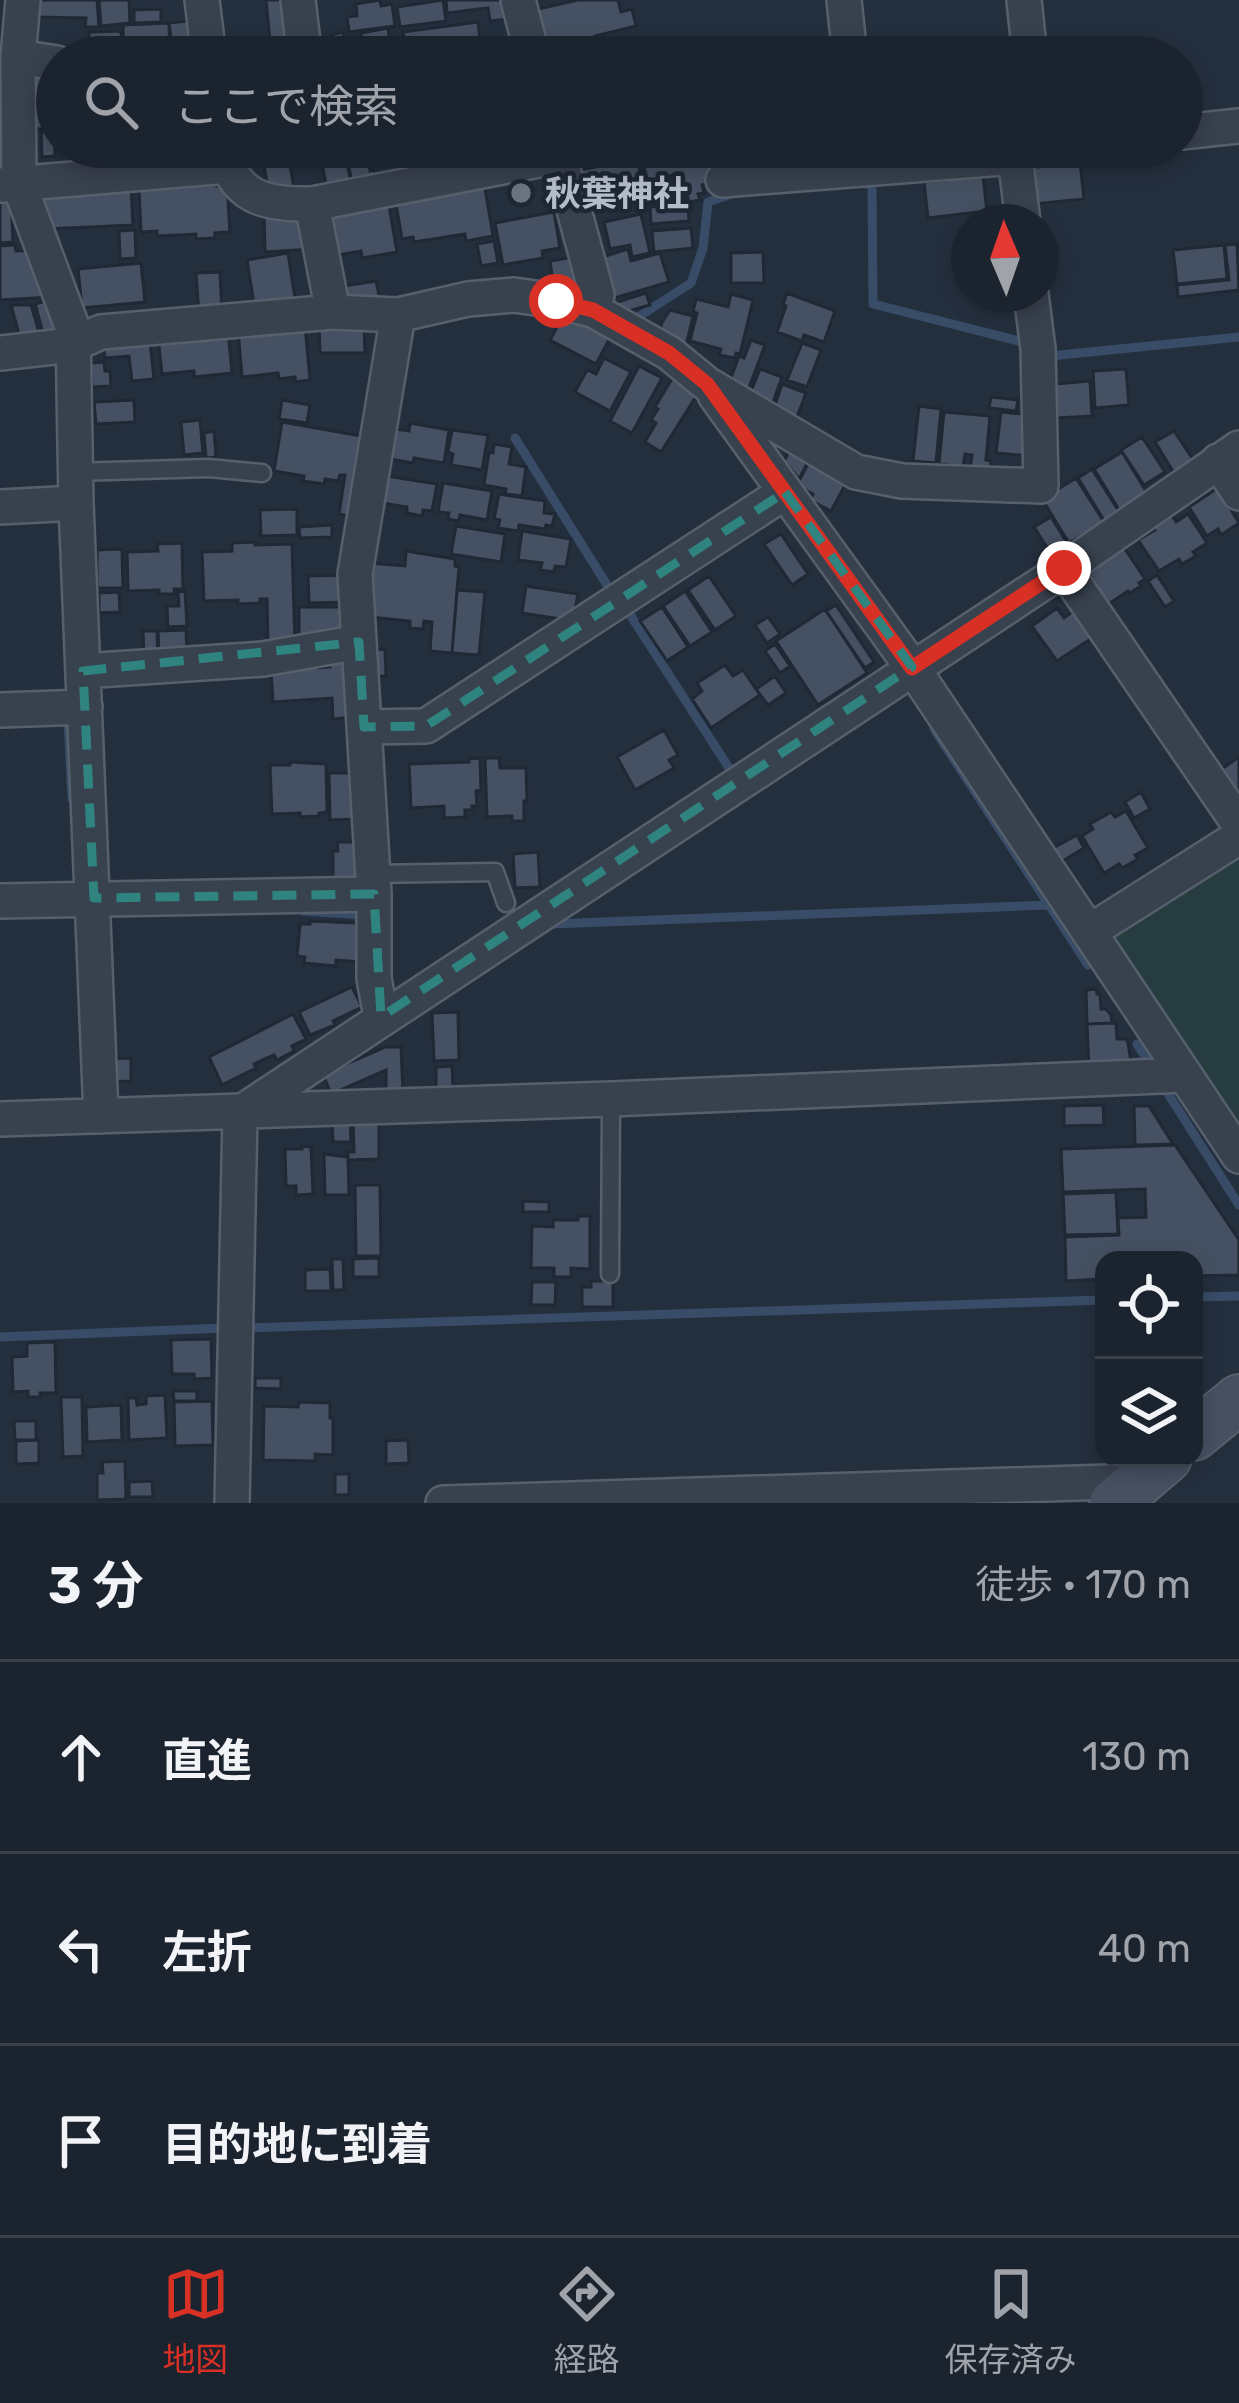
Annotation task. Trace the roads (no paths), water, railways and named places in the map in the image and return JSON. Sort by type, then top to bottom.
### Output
[{"type":"main road","points":[[1203,1429],[1239,1399]]},
{"type":"street","points":[[23,0],[9,185],[73,328],[75,488],[101,1116]]},
{"type":"street","points":[[202,0],[206,36]]},
{"type":"street","points":[[298,0],[302,36]]},
{"type":"street","points":[[844,0],[848,36]]},
{"type":"street","points":[[1024,0],[1028,36]]},
{"type":"street","points":[[521,1],[528,36]]},
{"type":"street","points":[[18,57],[36,60]]},
{"type":"street","points":[[1203,130],[1239,126]]},
{"type":"street","points":[[9,185],[140,168]]},
{"type":"street","points":[[230,168],[237,183],[255,196],[277,205],[312,205],[481,168]]},
{"type":"street","points":[[563,168],[597,295],[593,310]]},
{"type":"street","points":[[723,180],[798,168]]},
{"type":"street","points":[[1024,204],[1025,168]]},
{"type":"street","points":[[312,205],[333,312]]},
{"type":"street","points":[[0,353],[72,345],[101,332],[333,312],[398,315],[468,298],[514,295],[593,310],[856,472],[902,481],[1041,486],[1033,312]]},
{"type":"street","points":[[381,1017],[374,977],[355,574],[398,315]]},
{"type":"street","points":[[707,384],[912,668],[1239,1156]]},
{"type":"street","points":[[240,1113],[1229,454],[1239,494]]},
{"type":"street","points":[[0,507],[75,488]]},
{"type":"street","points":[[364,727],[426,726],[785,492]]},
{"type":"street","points":[[1064,568],[1239,824]]},
{"type":"street","points":[[83,671],[263,659],[359,642]]},
{"type":"street","points":[[0,710],[85,707]]},
{"type":"street","points":[[1089,932],[1239,837]]},
{"type":"street","points":[[0,901],[373,884]]},
{"type":"street","points":[[0,1119],[1185,1075]]},
{"type":"street","points":[[232,1503],[240,1113]]},
{"type":"street","points":[[442,1503],[1140,1481]]},
{"type":"lane","points":[[75,488],[209,468],[262,472]]},
{"type":"lane","points":[[373,884],[495,872],[506,903]]},
{"type":"lane","points":[[610,1274],[611,1099]]},
{"type":"waterway","points":[[865,184],[872,183],[873,304],[1023,342]]},
{"type":"waterway","points":[[632,321],[691,283],[703,248],[708,202],[734,193]]},
{"type":"waterway","points":[[1050,356],[1239,337]]},
{"type":"waterway","points":[[515,438],[607,585]]},
{"type":"waterway","points":[[629,613],[731,771]]},
{"type":"waterway","points":[[68,720],[72,799]]},
{"type":"waterway","points":[[934,729],[1049,905]]},
{"type":"waterway","points":[[551,924],[1049,905],[1088,965]]},
{"type":"waterway","points":[[303,911],[363,915],[363,922]]},
{"type":"waterway","points":[[1137,1044],[1152,1067]]},
{"type":"waterway","points":[[1167,1092],[1239,1205]]},
{"type":"waterway","points":[[1203,1297],[1239,1296]]},
{"type":"waterway","points":[[247,1328],[1095,1300]]},
{"type":"waterway","points":[[0,1337],[223,1328]]},
{"type":"place","name":"秋葉神社","points":[[521,193]]}]
